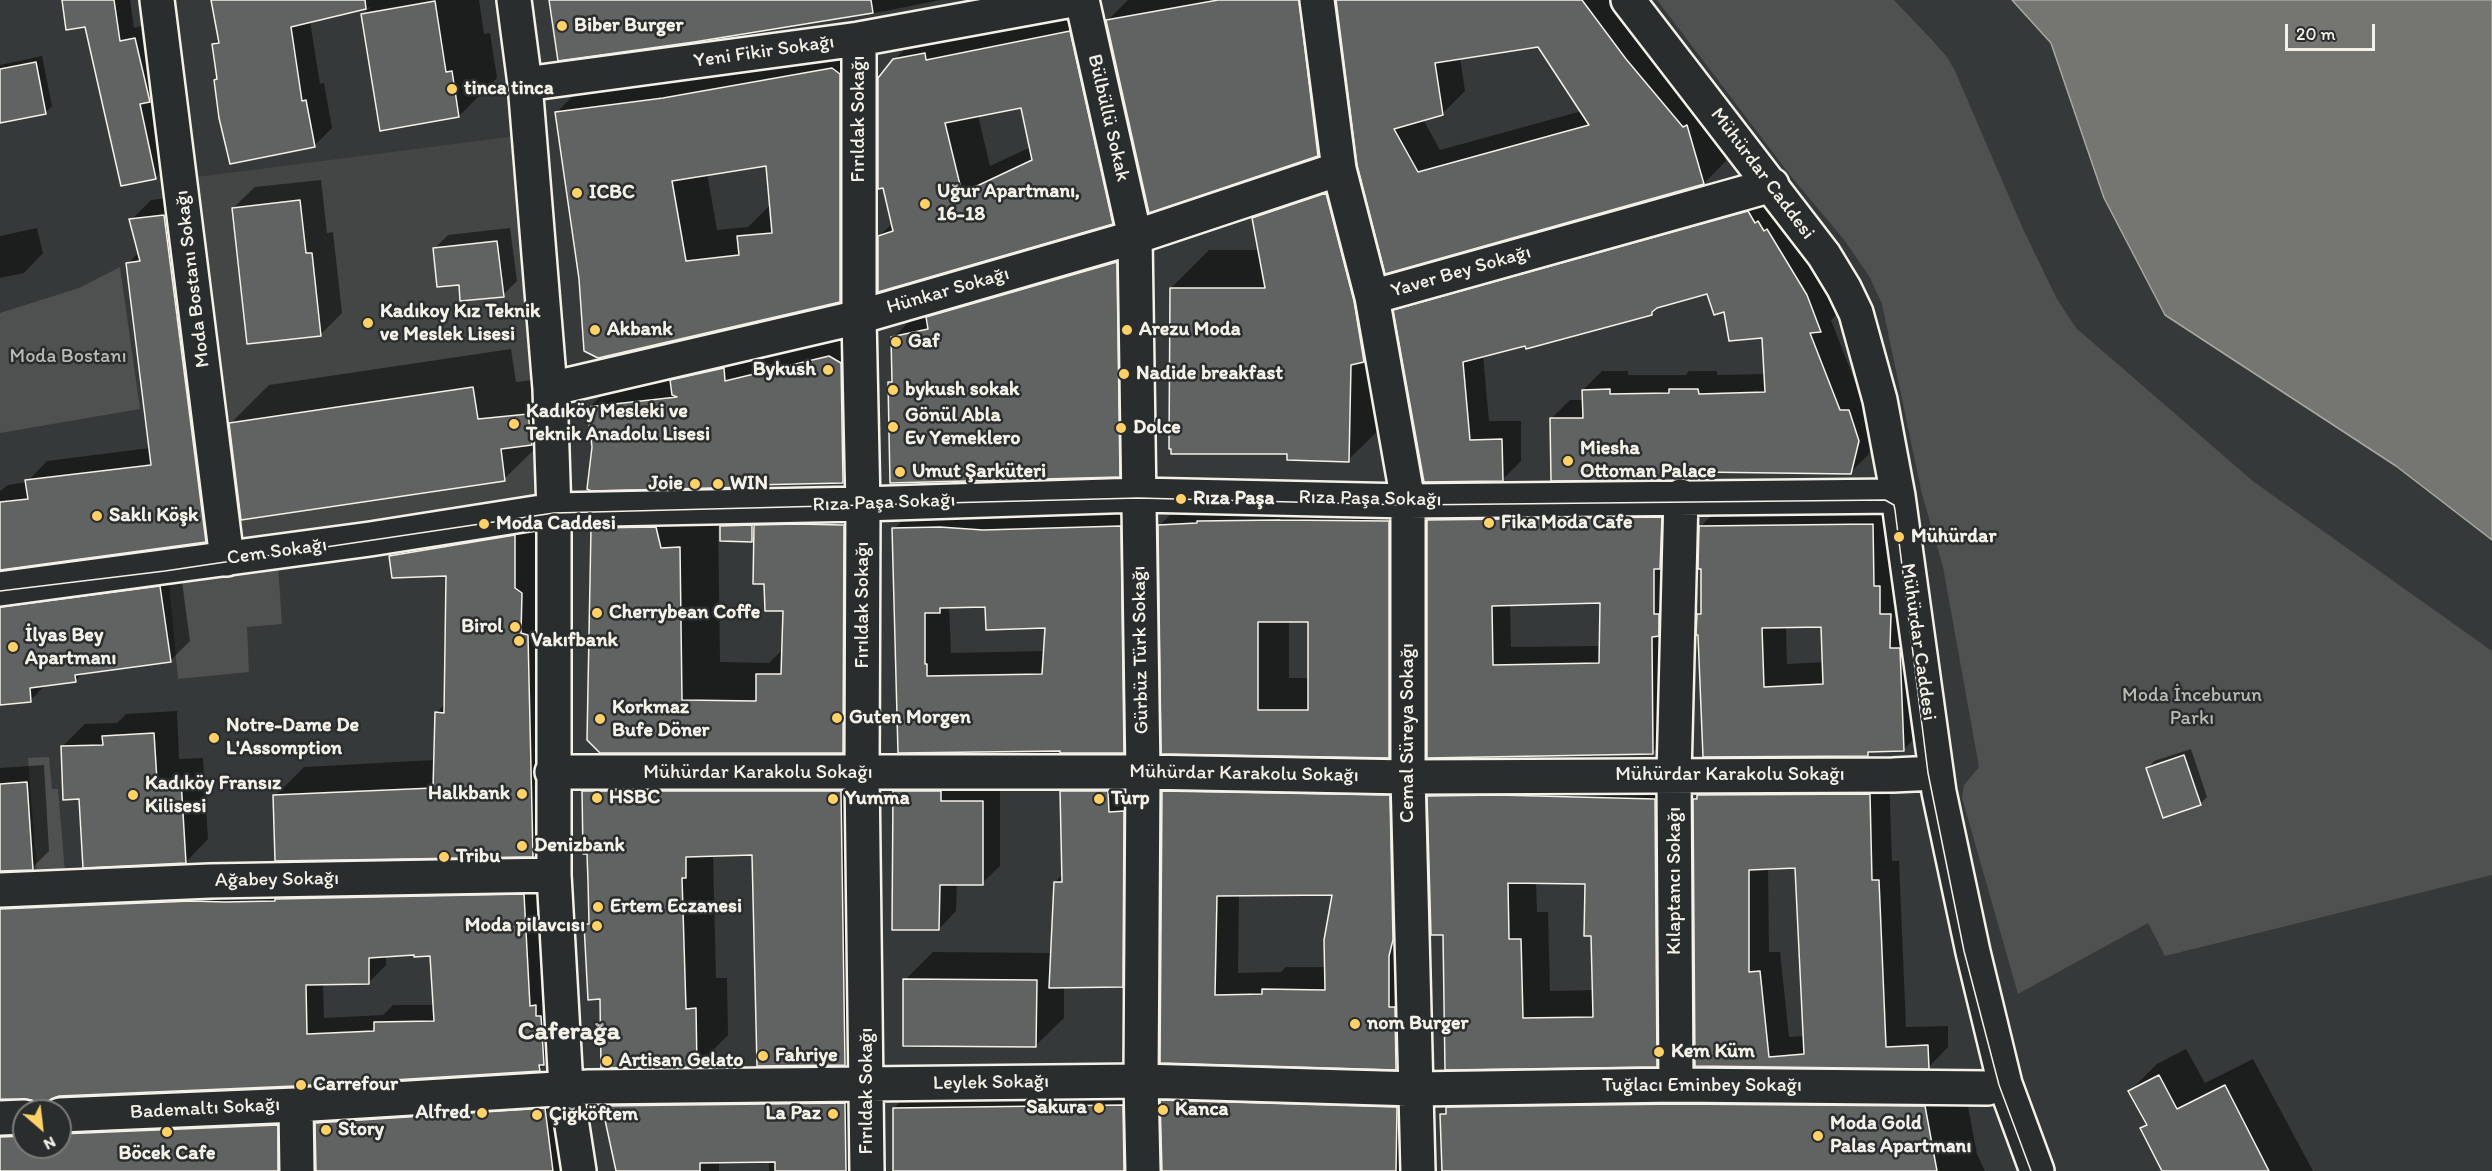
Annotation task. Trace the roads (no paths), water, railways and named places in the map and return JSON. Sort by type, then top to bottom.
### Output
[{"type":"street","name":"Moda Bostanı Sokağı","points":[[157,0],[227,559]]},
{"type":"street","points":[[514,0],[525,84],[550,389],[554,510],[552,771],[554,875],[566,1087],[579,1171]]},
{"type":"street","name":"Yeni Fikir Sokağı","points":[[525,84],[859,39],[968,9],[1072,0]]},
{"type":"street","name":"Bülbüllü Sokak","points":[[1082,0],[1135,237]]},
{"type":"street","name":"Yaver Bey Sokağı","points":[[1317,0],[1339,169],[1371,297],[1772,185]]},
{"type":"street","name":"Mühürdar Caddesi","points":[[1628,0],[1824,255],[1856,313],[1880,400],[1898,496],[1926,774],[1953,957],[1988,1088],[2015,1171]]},
{"type":"street","name":"Fırıldak Sokağı","points":[[859,39],[859,317],[863,504],[862,774],[867,1171]]},
{"type":"street","name":"Hünkar Sokağı","points":[[550,389],[859,317],[1135,237],[1339,169]]},
{"type":"street","name":"Gürbüz Türk Sokağı","points":[[1135,237],[1143,772],[1141,1081],[1143,1171]]},
{"type":"street","name":"Cemal Süreya Sokağı","points":[[1371,297],[1408,501],[1408,777],[1418,1171]]},
{"type":"street","name":"Rıza Paşa Sokağı","points":[[554,510],[863,504],[1139,495],[1408,501],[1682,496],[1898,496]]},
{"type":"street","name":"Kılaptancı Sokağı","points":[[1676,1085],[1674,775],[1682,496]]},
{"type":"street","name":"Cem Sokağı","points":[[0,589],[227,559],[554,510]]},
{"type":"street","name":"Mühürdar Karakolu Sokağı","points":[[552,771],[862,774],[1143,772],[1408,777],[1926,774]]},
{"type":"street","name":"Mühürdar Caddesi","points":[[1926,774],[2005,1084],[2037,1171]]},
{"type":"street","name":"Ağabey Sokağı","points":[[0,890],[210,881],[554,875]]},
{"type":"street","name":"Leylek Sokağı","points":[[566,1087],[1141,1081],[1416,1089]]},
{"type":"street","name":"Tuğlacı Eminbey Sokağı","points":[[1416,1089],[1676,1085],[1988,1088]]},
{"type":"street","name":"Bademaltı Sokağı","points":[[72,1114],[296,1105],[566,1087]]},
{"type":"street","points":[[296,1105],[297,1171]]},
{"type":"tram line","points":[[0,591],[165,571],[554,513],[1138,498],[1408,505],[1885,500],[1894,505],[1895,510],[1928,773],[1964,951],[1999,1085],[2031,1171]]},
{"type":"place","name":"Biber Burger","points":[[562,26]]},
{"type":"place","name":"tinca tinca","points":[[452,89]]},
{"type":"place","name":"ICBC","points":[[577,193]]},
{"type":"place","name":"Uğur Apartmanı, 16-18","points":[[925,204]]},
{"type":"place","name":"Kadıkoy Kız Teknik ve Meslek Lisesi","points":[[368,323]]},
{"type":"place","name":"Akbank","points":[[595,330]]},
{"type":"place","name":"Arezu Moda","points":[[1127,330]]},
{"type":"place","name":"Gaf","points":[[896,342]]},
{"type":"place","name":"Bykush","points":[[828,370]]},
{"type":"place","name":"Nadide breakfast","points":[[1124,374]]},
{"type":"place","name":"bykush sokak","points":[[893,390]]},
{"type":"place","name":"Kadıköy Mesleki ve Teknik Anadolu Lisesi","points":[[514,424]]},
{"type":"place","name":"Gönül Abla Ev Yemeklero","points":[[893,427]]},
{"type":"place","name":"Dolce","points":[[1121,428]]},
{"type":"place","name":"Miesha Ottoman Palace","points":[[1568,461]]},
{"type":"place","name":"Umut Şarküteri","points":[[900,472]]},
{"type":"place","name":"Joie","points":[[695,484]]},
{"type":"place","name":"WIN","points":[[718,484]]},
{"type":"place","name":"Rıza Paşa","points":[[1181,499]]},
{"type":"place","name":"Saklı Köşk","points":[[97,516]]},
{"type":"place","name":"Fika Moda Cafe","points":[[1489,523]]},
{"type":"place","name":"Moda Caddesi","points":[[484,524]]},
{"type":"place","name":"Mühürdar","points":[[1899,537]]},
{"type":"place","name":"Cherrybean Coffe","points":[[597,613]]},
{"type":"place","name":"Birol","points":[[515,627]]},
{"type":"place","name":"Vakıfbank","points":[[519,641]]},
{"type":"place","name":"İlyas Bey Apartmanı","points":[[13,647]]},
{"type":"place","name":"Guten Morgen","points":[[837,718]]},
{"type":"place","name":"Korkmaz Bufe Döner","points":[[600,719]]},
{"type":"place","name":"Notre-Dame De L'Assomption","points":[[214,738]]},
{"type":"place","name":"Halkbank","points":[[522,794]]},
{"type":"place","name":"Kadıköy Fransız Kilisesi","points":[[133,795]]},
{"type":"place","name":"HSBC","points":[[597,798]]},
{"type":"place","name":"Yumma","points":[[833,799]]},
{"type":"place","name":"Turp","points":[[1099,799]]},
{"type":"place","name":"Denizbank","points":[[522,846]]},
{"type":"place","name":"Tribu","points":[[444,857]]},
{"type":"place","name":"Ertem Eczanesi","points":[[598,907]]},
{"type":"place","name":"Moda pilavcısı","points":[[597,926]]},
{"type":"place","name":"nom Burger","points":[[1355,1024]]},
{"type":"place","name":"Kem Küm","points":[[1659,1052]]},
{"type":"place","name":"Fahriye","points":[[763,1056]]},
{"type":"place","name":"Artisan Gelato","points":[[607,1061]]},
{"type":"place","name":"Carrefour","points":[[301,1085]]},
{"type":"place","name":"Sakura","points":[[1099,1108]]},
{"type":"place","name":"Kanca","points":[[1163,1110]]},
{"type":"place","name":"Alfred","points":[[482,1113]]},
{"type":"place","name":"La Paz","points":[[833,1114]]},
{"type":"place","name":"Çiğköftem","points":[[537,1115]]},
{"type":"place","name":"Story","points":[[326,1130]]},
{"type":"place","name":"Böcek Cafe","points":[[167,1132]]},
{"type":"place","name":"Moda Gold Palas Apartmanı","points":[[1818,1136]]},
{"type":"district","name":"Caferağa","points":[[569,1032]]},
{"type":"park label","name":"Moda Bostanı","points":[[68,357]]},
{"type":"park label","name":"Moda İnceburun Parkı","points":[[2192,708]]}]
